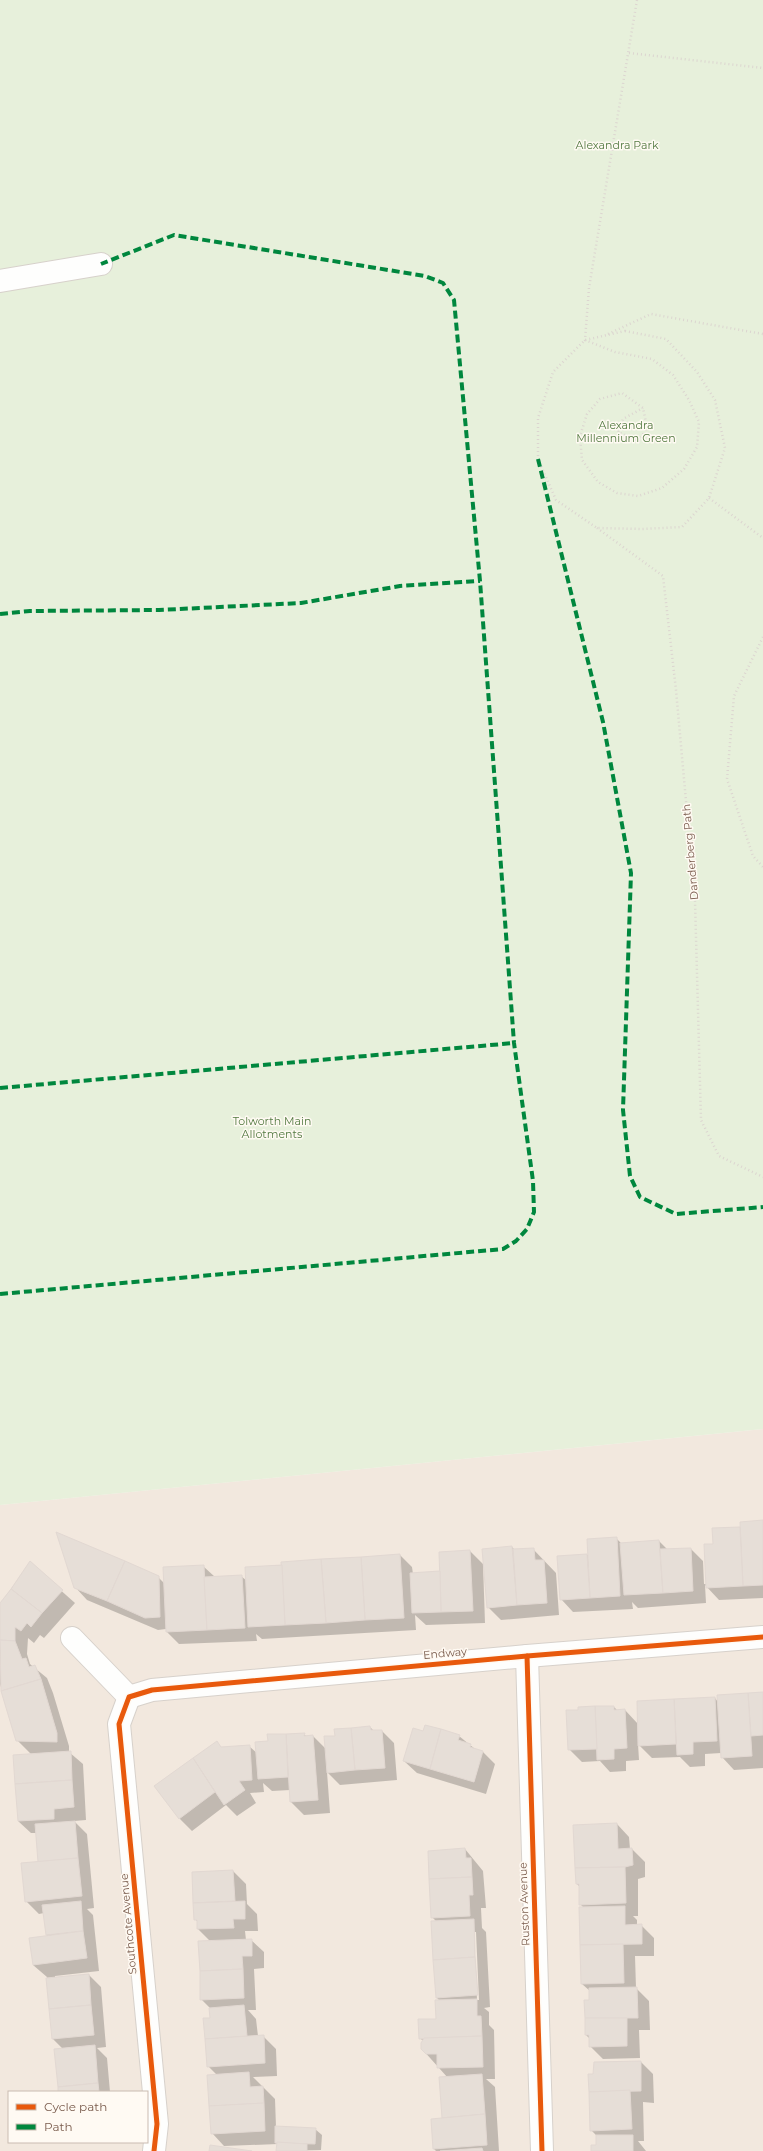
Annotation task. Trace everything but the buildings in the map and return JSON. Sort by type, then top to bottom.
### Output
[{"type":"street","points":[[0,281],[101,264]]},
{"type":"street","points":[[72,1638],[129,1696]]},
{"type":"street","name":"Endway","points":[[129,1696],[152,1690],[527,1656],[763,1638]]},
{"type":"street","name":"Ruston Avenue","points":[[527,1656],[542,2151]]},
{"type":"street","name":"Southcote Avenue","points":[[129,1696],[119,1724],[157,2124],[154,2151]]},
{"type":"path","points":[[585,340],[589,288],[638,0]]},
{"type":"path","points":[[629,53],[763,68]]},
{"type":"path","points":[[602,336],[651,314],[763,334]]},
{"type":"path","points":[[585,340],[625,331],[666,339],[697,372],[715,400],[725,448],[709,498],[682,527],[642,529],[597,528]]},
{"type":"path","points":[[585,340],[615,352],[652,359],[673,374],[689,400],[699,422],[697,447],[684,469],[662,488],[638,496],[617,494],[598,482],[582,460],[580,436],[587,414],[600,399],[622,393],[643,408],[647,427],[639,441],[618,432],[623,419],[643,408]]},
{"type":"path","points":[[709,498],[763,538]]},
{"type":"path","points":[[763,638],[734,696],[727,779],[753,856],[763,867]]},
{"type":"shaded area","points":[[763,1429],[763,2151],[0,2151],[0,1505]]},
{"type":"green space","points":[[0,0],[763,0],[763,1429],[0,1505]]},
{"type":"marked path","points":[[0,1294],[503,1249],[516,1241],[527,1229],[534,1212],[533,1181],[514,1043],[480,581],[454,300],[443,283],[425,276],[174,235],[101,264]]},
{"type":"marked path","points":[[538,459],[603,722],[631,873],[623,1110],[630,1176],[640,1197],[676,1214],[763,1207]]},
{"type":"marked path","points":[[0,614],[30,611],[159,610],[301,603],[400,586],[480,581]]},
{"type":"marked path","points":[[0,1088],[514,1043]]},
{"type":"cycle path","points":[[154,2151],[157,2124],[119,1724],[129,1697],[152,1690],[527,1656],[763,1637]]},
{"type":"cycle path","points":[[527,1656],[542,2151]]},
{"type":"park label","name":"Alexandra Park","points":[[617,145]]},
{"type":"park label","name":"Alexandra Millennium Green","points":[[626,431]]},
{"type":"park label","name":"Tolworth Main Allotments","points":[[272,1127]]}]
